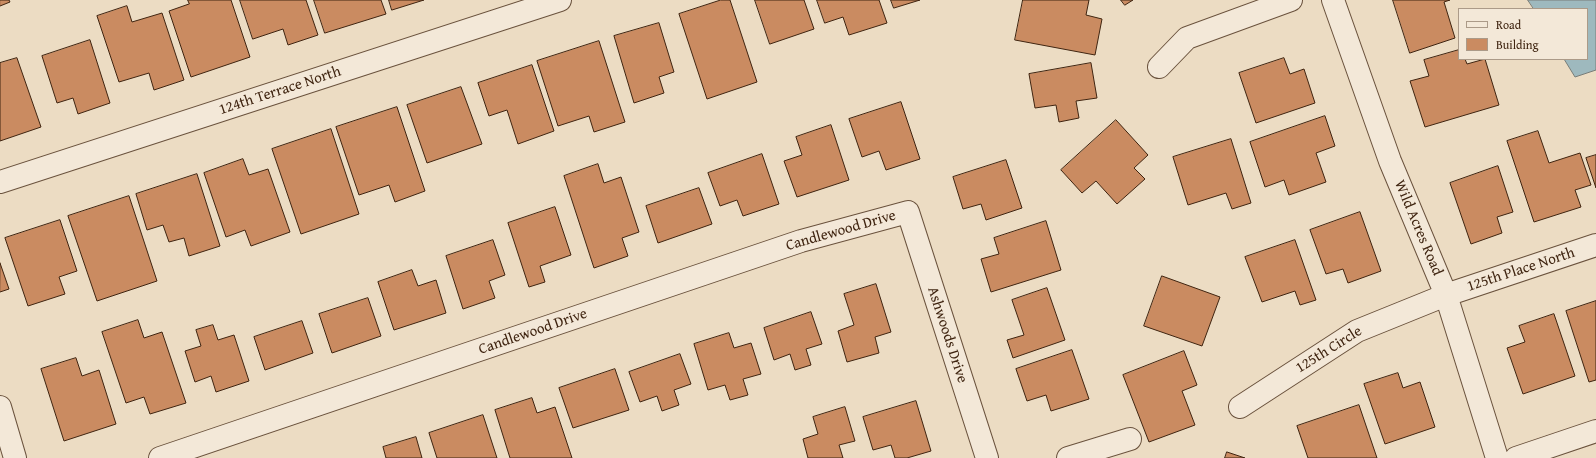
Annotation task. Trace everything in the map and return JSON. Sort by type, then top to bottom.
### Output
[{"type":"street","name":"124th Terrace North","points":[[0,182],[560,0]]},
{"type":"street","points":[[1159,67],[1187,38],[1291,0]]},
{"type":"street","name":"Wild Acres Road","points":[[1333,0],[1390,161],[1446,295],[1497,458]]},
{"type":"street","name":"Candlewood Drive","points":[[160,458],[801,241],[908,212]]},
{"type":"street","name":"Ashwoods Drive","points":[[908,212],[987,458]]},
{"type":"street","name":"125th Place North","points":[[1446,295],[1596,245]]},
{"type":"street","name":"125th Circle","points":[[1240,407],[1357,331],[1446,295]]},
{"type":"street","points":[[0,407],[15,458]]},
{"type":"street","points":[[1516,458],[1596,431]]},
{"type":"street","points":[[1068,458],[1130,439]]},
{"type":"water","points":[[1528,0],[1596,0],[1596,70],[1575,77],[1565,60],[1588,60],[1588,8],[1533,8]]},
{"type":"building","points":[[0,0],[9,0],[10,2],[0,6]]},
{"type":"building","points":[[188,0],[231,0],[250,57],[191,77],[169,11],[189,4]]},
{"type":"building","points":[[240,0],[306,0],[318,35],[288,45],[283,29],[253,39]]},
{"type":"building","points":[[314,0],[381,0],[386,14],[325,33]]},
{"type":"building","points":[[389,0],[424,0],[392,10]]},
{"type":"building","points":[[721,0],[730,0],[757,82],[707,99],[679,14]]},
{"type":"building","points":[[755,0],[804,0],[814,29],[770,44]]},
{"type":"building","points":[[817,0],[879,0],[887,23],[849,35],[843,17],[825,23]]},
{"type":"building","points":[[891,0],[920,0],[894,8]]},
{"type":"building","points":[[1023,0],[1089,0],[1086,15],[1102,19],[1095,55],[1015,40]]},
{"type":"building","points":[[1121,0],[1133,0],[1125,5]]},
{"type":"building","points":[[1393,0],[1450,0],[1444,2],[1455,38],[1410,53]]},
{"type":"building","points":[[127,6],[132,22],[162,13],[184,80],[154,90],[149,73],[119,82],[97,16]]},
{"type":"building","points":[[659,23],[674,72],[659,77],[664,93],[634,103],[614,36]]},
{"type":"building","points":[[90,40],[110,103],[78,114],[73,98],[57,103],[42,56]]},
{"type":"building","points":[[599,41],[625,122],[594,132],[589,116],[558,126],[537,61]]},
{"type":"building","points":[[1458,50],[1458,60],[1465,60],[1467,64],[1485,60],[1499,105],[1425,127],[1410,81],[1429,76],[1424,60]]},
{"type":"building","points":[[17,58],[41,127],[0,141],[0,63]]},
{"type":"building","points":[[1284,58],[1290,74],[1304,69],[1315,103],[1256,123],[1239,73]]},
{"type":"building","points":[[1091,63],[1097,98],[1076,101],[1079,118],[1059,122],[1056,105],[1035,108],[1029,74]]},
{"type":"building","points":[[532,65],[554,131],[518,144],[507,110],[489,116],[478,83]]},
{"type":"building","points":[[461,87],[482,144],[427,163],[407,105]]},
{"type":"building","points":[[901,102],[920,159],[886,170],[879,151],[862,157],[849,119]]},
{"type":"building","points":[[397,107],[425,191],[395,202],[389,185],[359,195],[336,127]]},
{"type":"building","points":[[1325,116],[1335,146],[1316,153],[1326,182],[1289,195],[1284,180],[1265,187],[1250,142]]},
{"type":"building","points":[[1116,120],[1148,155],[1134,168],[1145,179],[1117,204],[1096,181],[1082,193],[1061,170]]},
{"type":"building","points":[[831,125],[849,180],[797,197],[784,161],[802,155],[796,137]]},
{"type":"building","points":[[331,129],[359,214],[301,234],[272,149]]},
{"type":"building","points":[[1538,131],[1549,163],[1580,153],[1591,185],[1575,190],[1581,207],[1534,222],[1507,141]]},
{"type":"building","points":[[1231,139],[1251,203],[1232,209],[1226,193],[1188,205],[1173,157]]},
{"type":"building","points":[[762,154],[779,204],[743,216],[737,200],[720,206],[708,173]]},
{"type":"building","points":[[1596,155],[1596,188],[1586,158]]},
{"type":"building","points":[[243,159],[249,175],[268,169],[290,232],[251,246],[245,230],[226,237],[204,173]]},
{"type":"building","points":[[1006,160],[1022,208],[986,220],[981,204],[963,209],[953,177]]},
{"type":"building","points":[[598,164],[604,183],[621,177],[639,232],[622,238],[628,256],[594,268],[564,176]]},
{"type":"building","points":[[1498,166],[1513,212],[1497,217],[1502,233],[1471,244],[1450,183]]},
{"type":"building","points":[[197,174],[220,246],[189,256],[184,238],[169,242],[163,225],[147,230],[136,194]]},
{"type":"building","points":[[699,188],[712,224],[658,243],[646,206]]},
{"type":"building","points":[[129,196],[157,281],[97,301],[68,216]]},
{"type":"building","points":[[555,207],[571,255],[540,266],[545,282],[529,287],[508,223]]},
{"type":"building","points":[[1360,212],[1381,271],[1348,283],[1343,269],[1326,274],[1310,230]]},
{"type":"building","points":[[60,220],[77,271],[59,277],[65,294],[28,306],[5,238]]},
{"type":"building","points":[[1046,221],[1061,270],[991,292],[981,259],[999,254],[994,238]]},
{"type":"building","points":[[493,240],[505,275],[489,281],[495,298],[463,309],[446,256]]},
{"type":"building","points":[[1295,240],[1316,300],[1300,305],[1295,291],[1262,302],[1245,257]]},
{"type":"building","points":[[0,263],[9,289],[0,292]]},
{"type":"building","points":[[412,270],[418,286],[436,280],[446,313],[394,330],[378,282]]},
{"type":"building","points":[[1162,276],[1220,297],[1202,346],[1144,326]]},
{"type":"building","points":[[876,284],[891,332],[875,337],[879,353],[847,362],[838,331],[854,325],[844,294]]},
{"type":"building","points":[[1047,288],[1065,340],[1013,358],[1007,340],[1024,335],[1012,300]]},
{"type":"building","points":[[368,298],[381,336],[332,353],[319,314]]},
{"type":"building","points":[[1596,301],[1596,380],[1589,382],[1566,311]]},
{"type":"building","points":[[811,312],[822,344],[806,349],[811,365],[795,370],[790,354],[774,360],[764,328]]},
{"type":"building","points":[[1554,314],[1575,376],[1523,394],[1507,348],[1525,342],[1519,326]]},
{"type":"building","points":[[138,320],[144,338],[162,332],[186,403],[150,414],[144,397],[126,403],[102,332]]},
{"type":"building","points":[[302,321],[313,353],[265,370],[254,337]]},
{"type":"building","points":[[213,325],[218,340],[234,335],[249,381],[216,392],[211,376],[195,382],[185,351],[201,346],[196,330]]},
{"type":"building","points":[[729,333],[734,348],[751,343],[761,374],[743,379],[748,395],[730,400],[725,385],[708,390],[694,344]]},
{"type":"building","points":[[1072,350],[1089,399],[1051,411],[1046,395],[1027,401],[1016,369]]},
{"type":"building","points":[[1184,351],[1197,385],[1182,391],[1195,425],[1149,442],[1123,375]]},
{"type":"building","points":[[680,354],[691,384],[674,390],[679,405],[662,411],[657,396],[640,402],[629,372]]},
{"type":"building","points":[[76,358],[82,376],[99,370],[116,424],[64,441],[41,369]]},
{"type":"building","points":[[615,369],[629,410],[573,428],[559,388]]},
{"type":"building","points":[[1398,373],[1403,388],[1420,382],[1435,427],[1385,444],[1364,384]]},
{"type":"building","points":[[532,398],[537,413],[555,407],[572,458],[510,458],[495,410]]},
{"type":"building","points":[[916,401],[931,451],[907,458],[895,458],[891,445],[873,450],[863,417]]},
{"type":"building","points":[[1359,405],[1377,458],[1308,458],[1297,426]]},
{"type":"building","points":[[845,407],[855,441],[839,445],[843,458],[808,458],[803,439],[818,434],[813,417]]},
{"type":"building","points":[[483,415],[497,458],[437,458],[429,433]]},
{"type":"building","points":[[416,437],[422,458],[386,458],[383,447]]},
{"type":"building","points":[[1227,452],[1245,458],[1225,458]]}]
